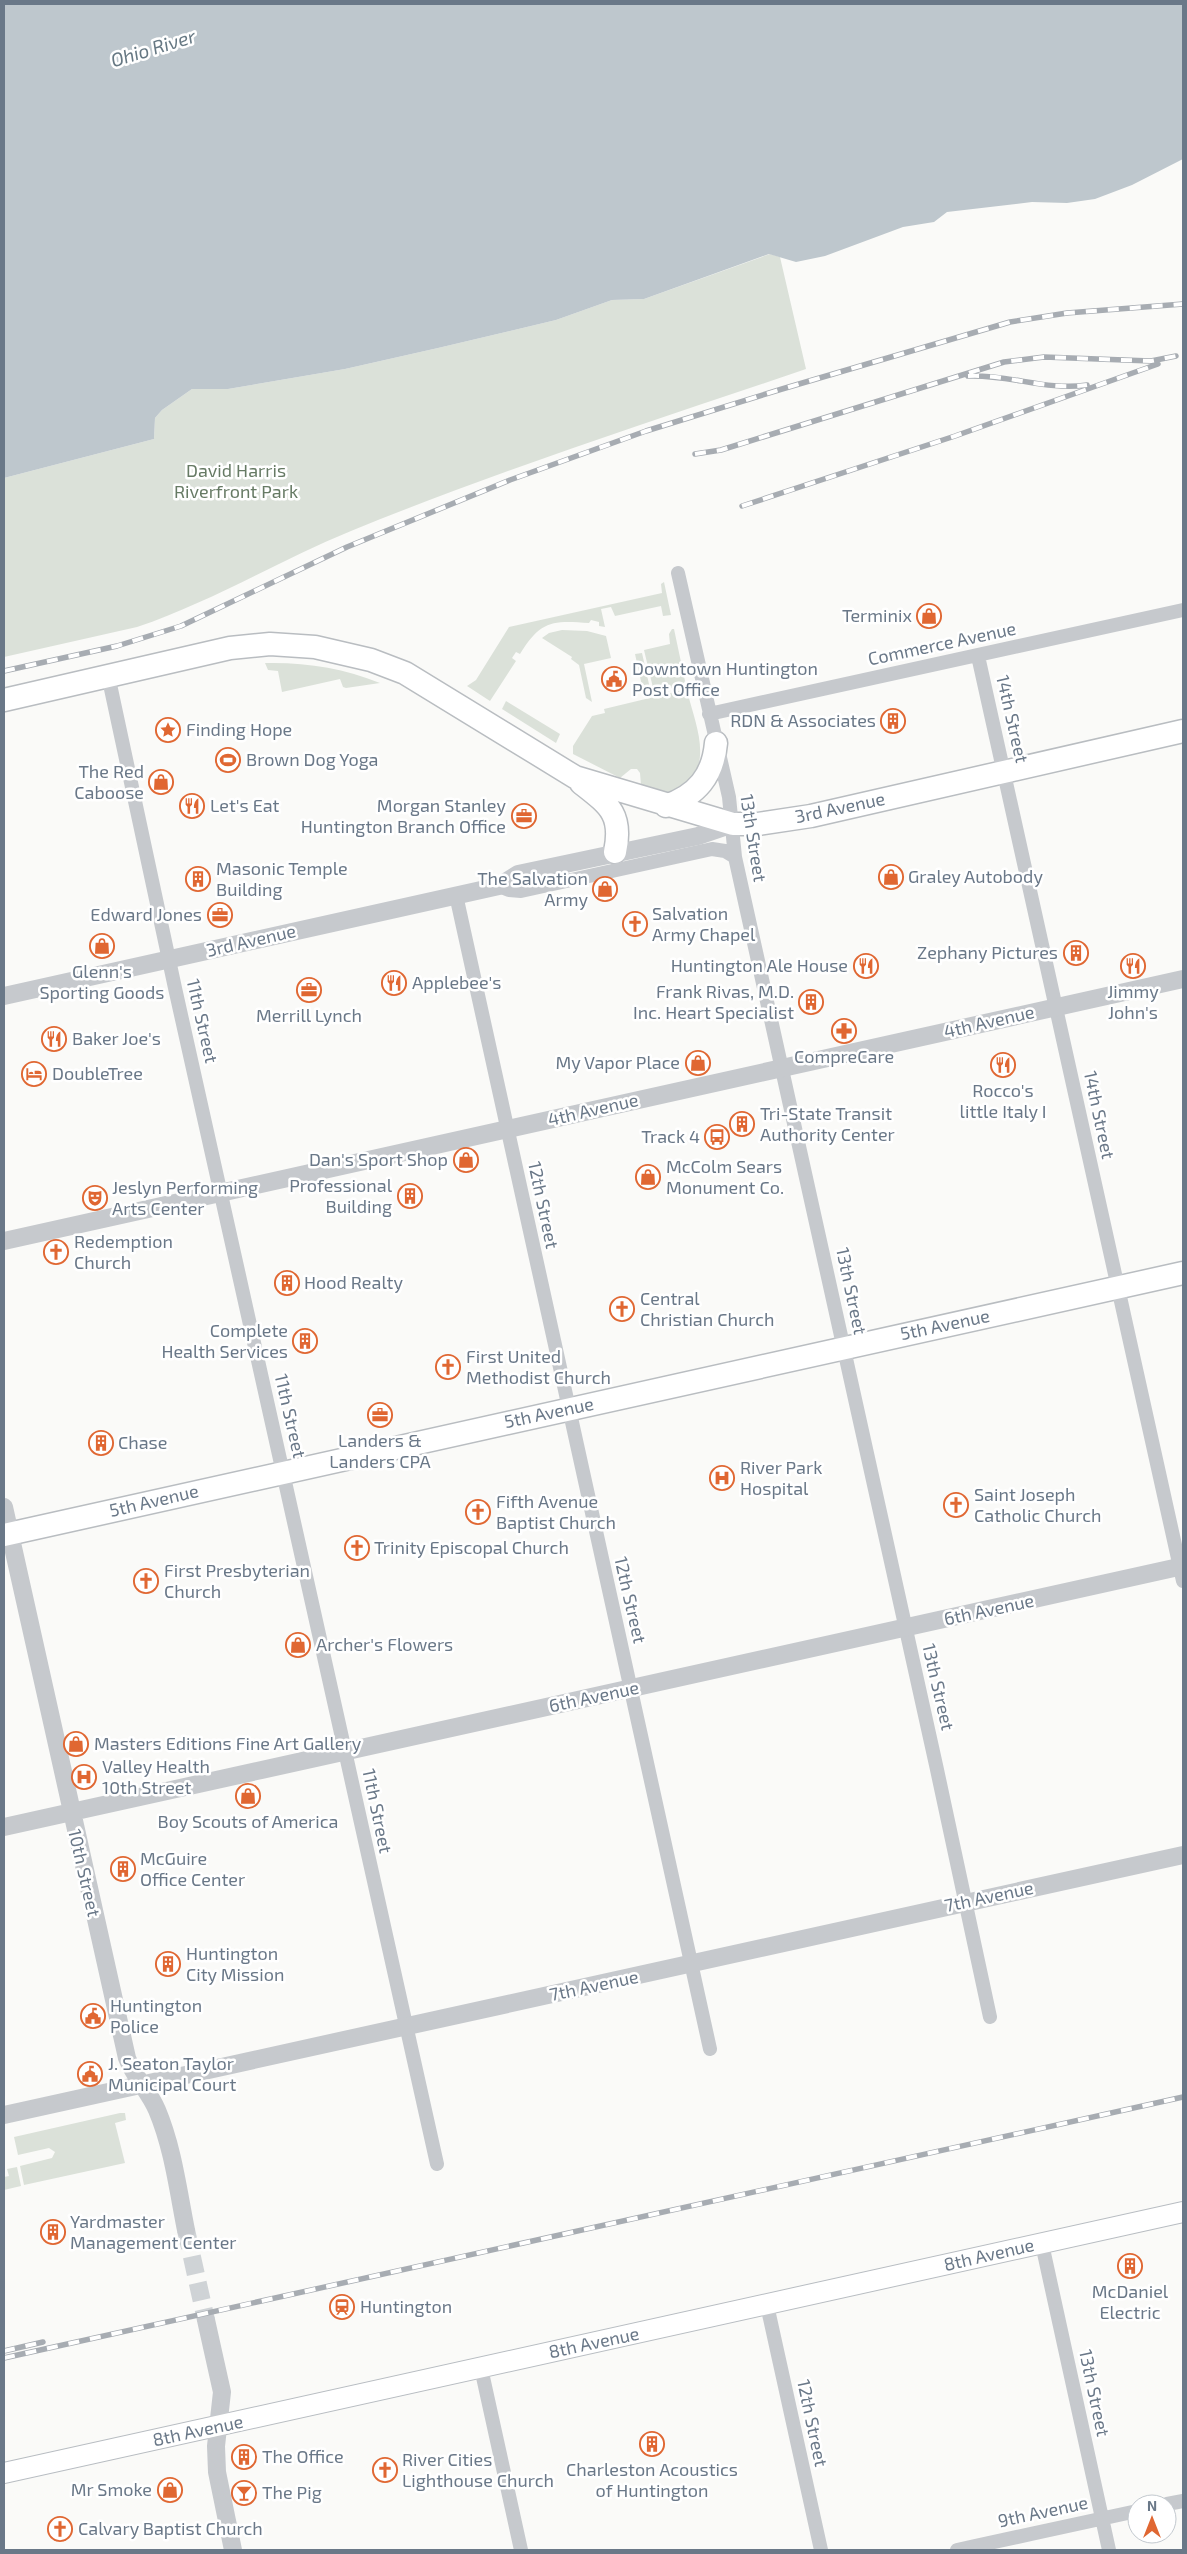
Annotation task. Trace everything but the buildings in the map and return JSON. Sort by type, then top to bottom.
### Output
[{"type":"main road","points":[[4,700],[108,675],[251,645],[284,644],[341,651],[371,660],[422,682],[575,777],[612,810],[618,832],[615,852]]},
{"type":"main road","name":"3rd Avenue","points":[[734,824],[758,824],[811,816],[1183,731]]},
{"type":"main road","points":[[666,806],[687,797],[701,785],[712,766],[716,743]]},
{"type":"main road","points":[[575,777],[666,806],[700,813],[734,824]]},
{"type":"main road","name":"5th Avenue","points":[[7,1534],[1183,1273]]},
{"type":"main road","name":"8th Avenue","points":[[4,2474],[1183,2212]]},
{"type":"street","name":"13th Street","points":[[678,573],[734,824],[735,857],[990,2017]]},
{"type":"street","name":"Commerce Avenue","points":[[709,714],[1183,610]]},
{"type":"street","name":"14th Street","points":[[978,656],[1182,1571]]},
{"type":"street","name":"11th Street","points":[[108,675],[169,959],[437,2164]]},
{"type":"street","name":"3rd Avenue","points":[[4,996],[499,886],[518,874],[698,836],[734,824]]},
{"type":"street","name":"3rd Avenue","points":[[499,886],[509,890],[521,891],[712,849],[725,851],[735,857]]},
{"type":"street","name":"12th Street","points":[[456,895],[710,2049]]},
{"type":"street","name":"4th Avenue","points":[[4,1241],[1183,979]]},
{"type":"street","name":"10th Street","points":[[4,1507],[7,1534],[126,2058],[140,2084],[152,2100],[162,2121],[186,2230]]},
{"type":"street","name":"6th Avenue","points":[[4,1828],[905,1628],[1182,1571]]},
{"type":"street","name":"7th Avenue","points":[[4,2115],[1183,1855]]},
{"type":"street","name":"13th Street","points":[[1042,2244],[1109,2550]]},
{"type":"street","name":"12th Street","points":[[767,2305],[821,2550]]},
{"type":"street","points":[[206,2320],[220,2381],[217,2472],[233,2550]]},
{"type":"street","points":[[481,2368],[521,2550]]},
{"type":"street","name":"9th Avenue","points":[[957,2550],[1127,2513]]},
{"type":"green space","name":"David Harris Riverfront Park","points":[[770,254],[780,257],[806,369],[463,487],[351,531],[218,594],[137,627],[4,657],[4,478],[154,439],[155,418],[162,410],[192,389],[228,389],[345,369],[438,348],[556,320],[612,300],[644,299]]},
{"type":"green space","points":[[664,582],[671,615],[663,616],[661,606],[615,616],[611,607],[601,609],[605,627],[599,626],[599,622],[591,620],[589,623],[565,622],[548,625],[534,635],[520,654],[516,652],[512,658],[516,661],[490,701],[467,686],[476,680],[509,627],[662,593],[661,584]]},
{"type":"green space","points":[[674,629],[685,681],[682,686],[654,692],[644,650],[670,644],[669,634]]},
{"type":"green space","points":[[562,630],[587,631],[606,636],[611,658],[584,664],[592,702],[586,698],[579,665],[571,659],[572,657],[542,638],[549,633]]},
{"type":"green space","points":[[642,653],[651,693],[644,695],[635,654]]},
{"type":"green space","points":[[265,663],[324,667],[352,673],[380,683],[346,688],[343,687],[340,679],[282,692],[278,671],[268,670]]},
{"type":"green space","points":[[683,690],[688,694],[697,727],[700,750],[696,771],[690,780],[681,787],[670,793],[641,785],[640,773],[637,769],[631,769],[620,778],[573,754],[573,746],[592,716],[605,713],[604,709]]},
{"type":"green space","points":[[506,701],[560,734],[556,743],[502,709]]},
{"type":"green space","points":[[125,2113],[126,2120],[115,2123],[125,2163],[24,2185],[20,2166],[52,2158],[55,2152],[49,2148],[18,2155],[14,2137]]},
{"type":"green space","points":[[17,2167],[21,2186],[4,2190],[4,2177],[9,2176],[7,2169]]},
{"type":"water","name":"Ohio River","points":[[4,4],[1183,4],[1183,159],[1132,185],[1095,199],[1067,203],[1032,202],[947,212],[934,222],[903,227],[825,256],[796,262],[769,254],[644,299],[612,300],[556,320],[438,348],[345,369],[228,389],[192,389],[162,410],[155,418],[154,439],[4,478]]},
{"type":"tunnel","points":[[186,2230],[206,2320]]},
{"type":"railway","points":[[4,671],[117,646],[181,626],[347,547],[510,480],[646,431],[1010,322],[1067,313],[1183,304]]},
{"type":"railway","points":[[695,454],[721,450],[1004,362],[1044,357],[1151,361],[1176,356]]},
{"type":"railway","points":[[742,506],[955,436],[1158,364]]},
{"type":"railway","points":[[968,376],[998,377],[1057,386],[1087,385]]},
{"type":"railway","points":[[4,2358],[1183,2097]]},
{"type":"railway","points":[[4,2351],[43,2342]]},
{"type":"place","name":"Terminix","points":[[929,616]]},
{"type":"place","name":"Downtown Huntington Post Office","points":[[614,679]]},
{"type":"place","name":"RDN & Associates","points":[[893,721]]},
{"type":"place","name":"Finding Hope","points":[[168,730]]},
{"type":"place","name":"Brown Dog Yoga","points":[[228,760]]},
{"type":"place","name":"The Red Caboose","points":[[161,782]]},
{"type":"place","name":"Let's Eat","points":[[192,806]]},
{"type":"place","name":"Morgan Stanley Huntington Branch Office","points":[[524,816]]},
{"type":"place","name":"Graley Autobody","points":[[891,877]]},
{"type":"place","name":"Masonic Temple Building","points":[[198,879]]},
{"type":"place","name":"The Salvation Army","points":[[605,889]]},
{"type":"place","name":"Edward Jones","points":[[220,915]]},
{"type":"place","name":"Salvation Army Chapel","points":[[635,924]]},
{"type":"place","name":"Glenn's Sporting Goods","points":[[102,946]]},
{"type":"place","name":"Zephany Pictures","points":[[1076,953]]},
{"type":"place","name":"Huntington Ale House","points":[[866,966]]},
{"type":"place","name":"Jimmy John's","points":[[1133,966]]},
{"type":"place","name":"Applebee's","points":[[394,983]]},
{"type":"place","name":"Merrill Lynch","points":[[309,990]]},
{"type":"place","name":"Frank Rivas, M.D. Inc. Heart Specialist","points":[[811,1002]]},
{"type":"place","name":"CompreCare","points":[[844,1031]]},
{"type":"place","name":"Baker Joe's","points":[[54,1039]]},
{"type":"place","name":"My Vapor Place","points":[[698,1063]]},
{"type":"place","name":"Rocco's little Italy I","points":[[1003,1065]]},
{"type":"place","name":"DoubleTree","points":[[34,1074]]},
{"type":"place","name":"Tri-State Transit Authority Center","points":[[742,1124]]},
{"type":"place","name":"Track 4","points":[[717,1137]]},
{"type":"place","name":"Dan's Sport Shop","points":[[466,1160]]},
{"type":"place","name":"McColm Sears Monument Co.","points":[[648,1177]]},
{"type":"place","name":"Professional Building","points":[[410,1196]]},
{"type":"place","name":"Jeslyn Performing Arts Center","points":[[95,1198]]},
{"type":"place","name":"Redemption Church","points":[[56,1252]]},
{"type":"place","name":"Hood Realty","points":[[287,1283]]},
{"type":"place","name":"Central Christian Church","points":[[622,1309]]},
{"type":"place","name":"Complete Health Services","points":[[305,1341]]},
{"type":"place","name":"First United Methodist Church","points":[[448,1367]]},
{"type":"place","name":"Landers & Landers CPA","points":[[380,1415]]},
{"type":"place","name":"Chase","points":[[101,1443]]},
{"type":"place","name":"River Park Hospital","points":[[722,1478]]},
{"type":"place","name":"Saint Joseph Catholic Church","points":[[956,1505]]},
{"type":"place","name":"Fifth Avenue Baptist Church","points":[[478,1512]]},
{"type":"place","name":"Trinity Episcopal Church","points":[[357,1548]]},
{"type":"place","name":"First Presbyterian Church","points":[[146,1581]]},
{"type":"place","name":"Archer's Flowers","points":[[298,1645]]},
{"type":"place","name":"Masters Editions Fine Art Gallery","points":[[76,1744]]},
{"type":"place","name":"Valley Health 10th Street","points":[[84,1777]]},
{"type":"place","name":"Boy Scouts of America","points":[[248,1796]]},
{"type":"place","name":"McGuire Office Center","points":[[123,1869]]},
{"type":"place","name":"Huntington City Mission","points":[[168,1964]]},
{"type":"place","name":"Huntington Police","points":[[93,2016]]},
{"type":"place","name":"J. Seaton Taylor Municipal Court","points":[[90,2074]]},
{"type":"place","name":"Yardmaster Management Center","points":[[53,2232]]},
{"type":"place","name":"McDaniel Electric","points":[[1130,2266]]},
{"type":"place","name":"Huntington","points":[[342,2307]]},
{"type":"place","name":"Charleston Acoustics of Huntington","points":[[652,2444]]},
{"type":"place","name":"The Office","points":[[244,2457]]},
{"type":"place","name":"River Cities Lighthouse Church","points":[[385,2470]]},
{"type":"place","name":"Mr Smoke","points":[[170,2490]]},
{"type":"place","name":"The Pig","points":[[244,2493]]},
{"type":"place","name":"Calvary Baptist Church","points":[[60,2529]]}]
